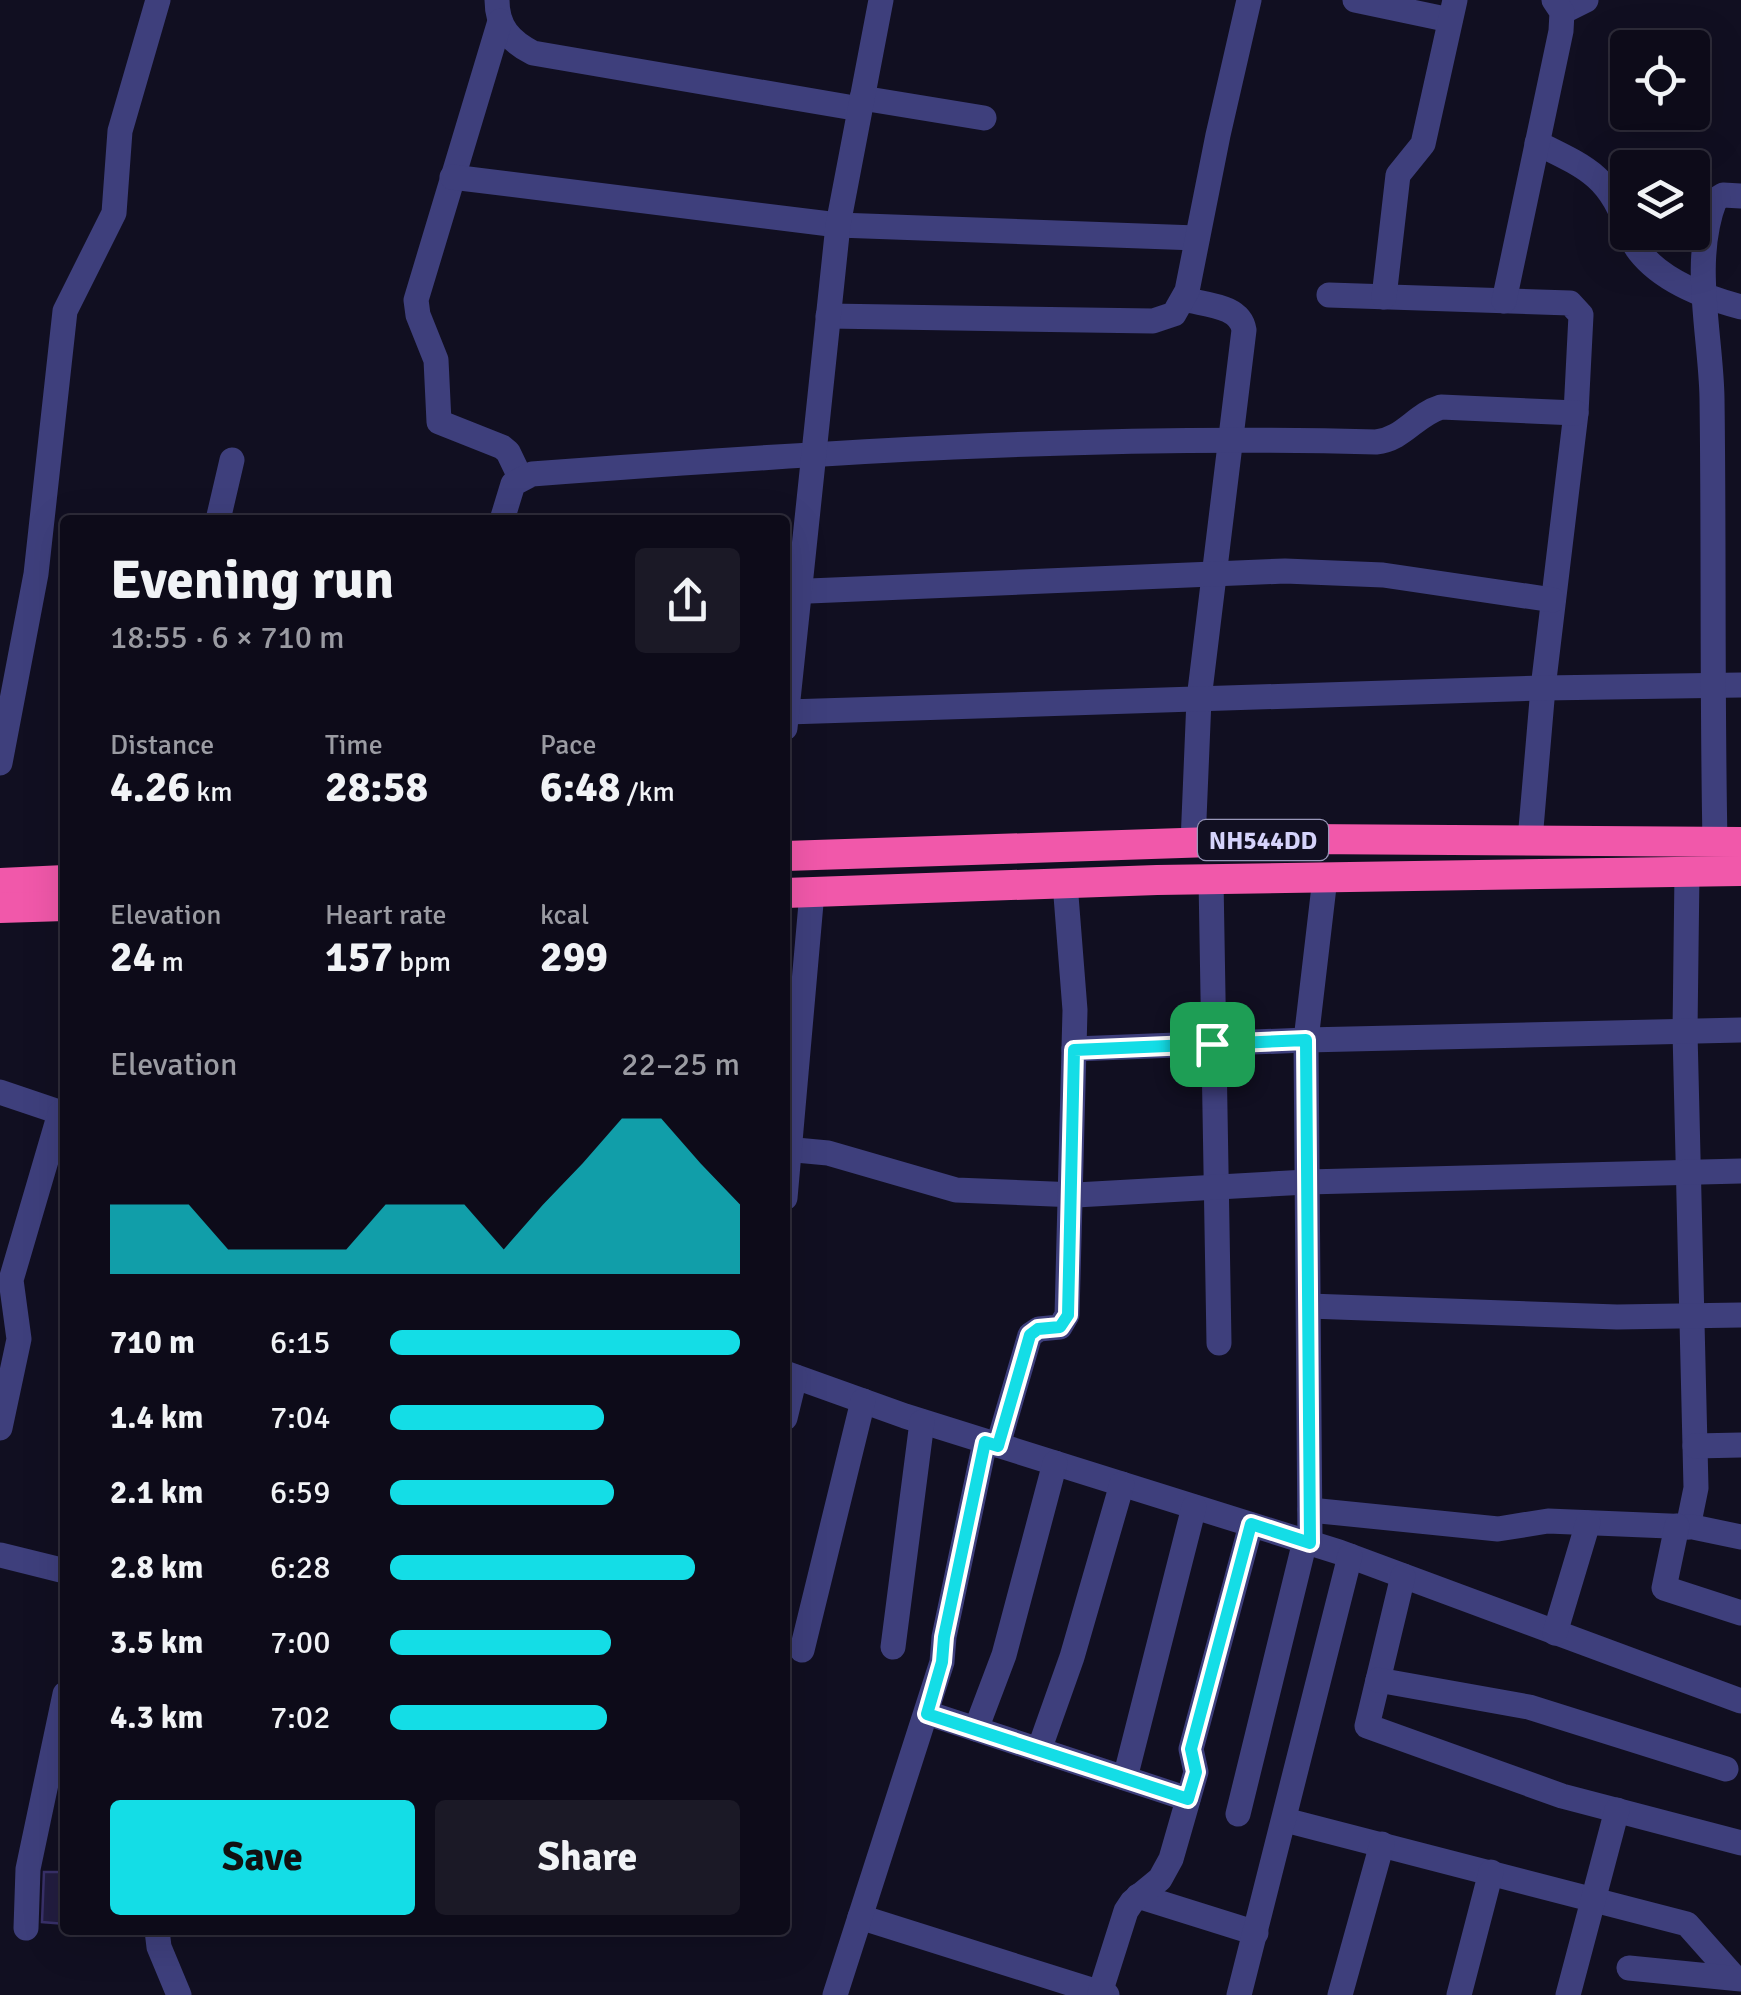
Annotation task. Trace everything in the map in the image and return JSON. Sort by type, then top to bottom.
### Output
[{"type":"highway","name":"NH544DD","points":[[790,856],[1304,839],[1728,842]]},
{"type":"highway","name":"NH544DD","points":[[798,892],[1211,879],[1741,871]]},
{"type":"highway","points":[[0,883],[60,880]]},
{"type":"highway","points":[[0,908],[60,906]]},
{"type":"street","points":[[0,763],[36,574],[65,310],[114,213],[120,131],[158,0]]},
{"type":"street","points":[[790,635],[838,225],[881,0]]},
{"type":"street","points":[[828,316],[1153,321],[1174,314],[1184,299],[1250,0]]},
{"type":"street","points":[[1355,0],[1452,10],[1423,144],[1416,156],[1402,166],[1398,176],[1384,297]]},
{"type":"street","points":[[1504,301],[1561,31],[1558,6],[1586,0]]},
{"type":"street","points":[[498,11],[516,44],[533,54],[861,104],[984,118]]},
{"type":"street","points":[[498,11],[416,300],[436,360],[439,422],[508,452],[520,477]]},
{"type":"street","points":[[1537,143],[1602,181],[1610,192]]},
{"type":"street","points":[[452,177],[838,225],[1198,238]]},
{"type":"street","points":[[1728,842],[1712,685],[1712,407],[1706,245],[1713,206],[1719,196],[1741,196]]},
{"type":"street","points":[[1638,250],[1656,268],[1705,295],[1741,307]]},
{"type":"street","points":[[1329,295],[1570,304],[1578,309],[1581,321],[1576,413],[1543,688],[1530,840]]},
{"type":"street","points":[[1184,299],[1234,312],[1243,322],[1199,699],[1193,843]]},
{"type":"street","points":[[503,515],[509,492],[520,477],[532,474],[812,453],[1231,438],[1386,440],[1403,433],[1427,412],[1450,406],[1576,413]]},
{"type":"street","points":[[219,515],[232,460]]},
{"type":"street","points":[[792,592],[1284,572],[1382,575],[1553,600]]},
{"type":"street","points":[[790,720],[1199,699],[1741,684]]},
{"type":"street","points":[[1688,872],[1685,1032],[1696,1498],[1664,1588],[1741,1613]]},
{"type":"street","points":[[1238,1814],[1308,1542],[1306,1040],[1326,878]]},
{"type":"street","points":[[1211,879],[1219,1343]]},
{"type":"street","points":[[835,1995],[942,1662],[944,1637],[992,1444],[1030,1335],[1038,1329],[1060,1327],[1068,1315],[1075,1010],[1065,884]]},
{"type":"street","points":[[790,1079],[798,892]]},
{"type":"street","points":[[1074,1050],[1306,1040],[1741,1030]]},
{"type":"street","points":[[0,1092],[60,1113]]},
{"type":"street","points":[[0,1428],[19,1339],[11,1280],[60,1121]]},
{"type":"street","points":[[790,1149],[828,1153],[956,1190],[1068,1195],[1308,1182],[1741,1171]]},
{"type":"street","points":[[1309,1306],[1617,1318],[1741,1315]]},
{"type":"street","points":[[790,1375],[922,1422],[1350,1556],[1741,1701]]},
{"type":"street","points":[[802,1650],[863,1402]]},
{"type":"street","points":[[893,1647],[922,1422]]},
{"type":"street","points":[[1695,1446],[1741,1445]]},
{"type":"street","points":[[976,1729],[1004,1656],[1055,1463]]},
{"type":"street","points":[[1039,1750],[1072,1657],[1122,1484]]},
{"type":"street","points":[[1124,1778],[1194,1507]]},
{"type":"street","points":[[1310,1510],[1498,1529],[1548,1521],[1588,1522],[1683,1527],[1741,1537]]},
{"type":"street","points":[[1555,1633],[1588,1522]]},
{"type":"street","points":[[860,1916],[1104,1994],[1126,1911],[1166,1870],[1196,1772],[1191,1749],[1251,1524]]},
{"type":"street","points":[[0,1556],[60,1570]]},
{"type":"street","points":[[1239,1995],[1350,1556]]},
{"type":"street","points":[[1403,1576],[1367,1726],[1562,1796],[1741,1843]]},
{"type":"street","points":[[1378,1680],[1529,1707],[1726,1769]]},
{"type":"street","points":[[927,1714],[1188,1799]]},
{"type":"street","points":[[26,1928],[28,1869],[60,1718]]},
{"type":"street","points":[[1568,1995],[1618,1810]]},
{"type":"street","points":[[1284,1820],[1687,1924],[1738,1979]]},
{"type":"street","points":[[1340,1995],[1382,1844]]},
{"type":"street","points":[[1458,1995],[1490,1872]]},
{"type":"street","points":[[1138,1896],[1256,1932]]},
{"type":"street","points":[[157,1935],[179,1995]]},
{"type":"street","points":[[1629,1968],[1738,1979]]},
{"type":"building","points":[[44,1872],[60,1872],[60,1924],[42,1922]]},
{"type":"route","points":[[1306,1040],[1310,1543],[1251,1524],[1191,1749],[1197,1764],[1188,1799],[927,1714],[942,1662],[985,1442],[998,1446],[1030,1335],[1038,1329],[1060,1327],[1068,1315],[1074,1050],[1212,1044],[1306,1040]]}]
